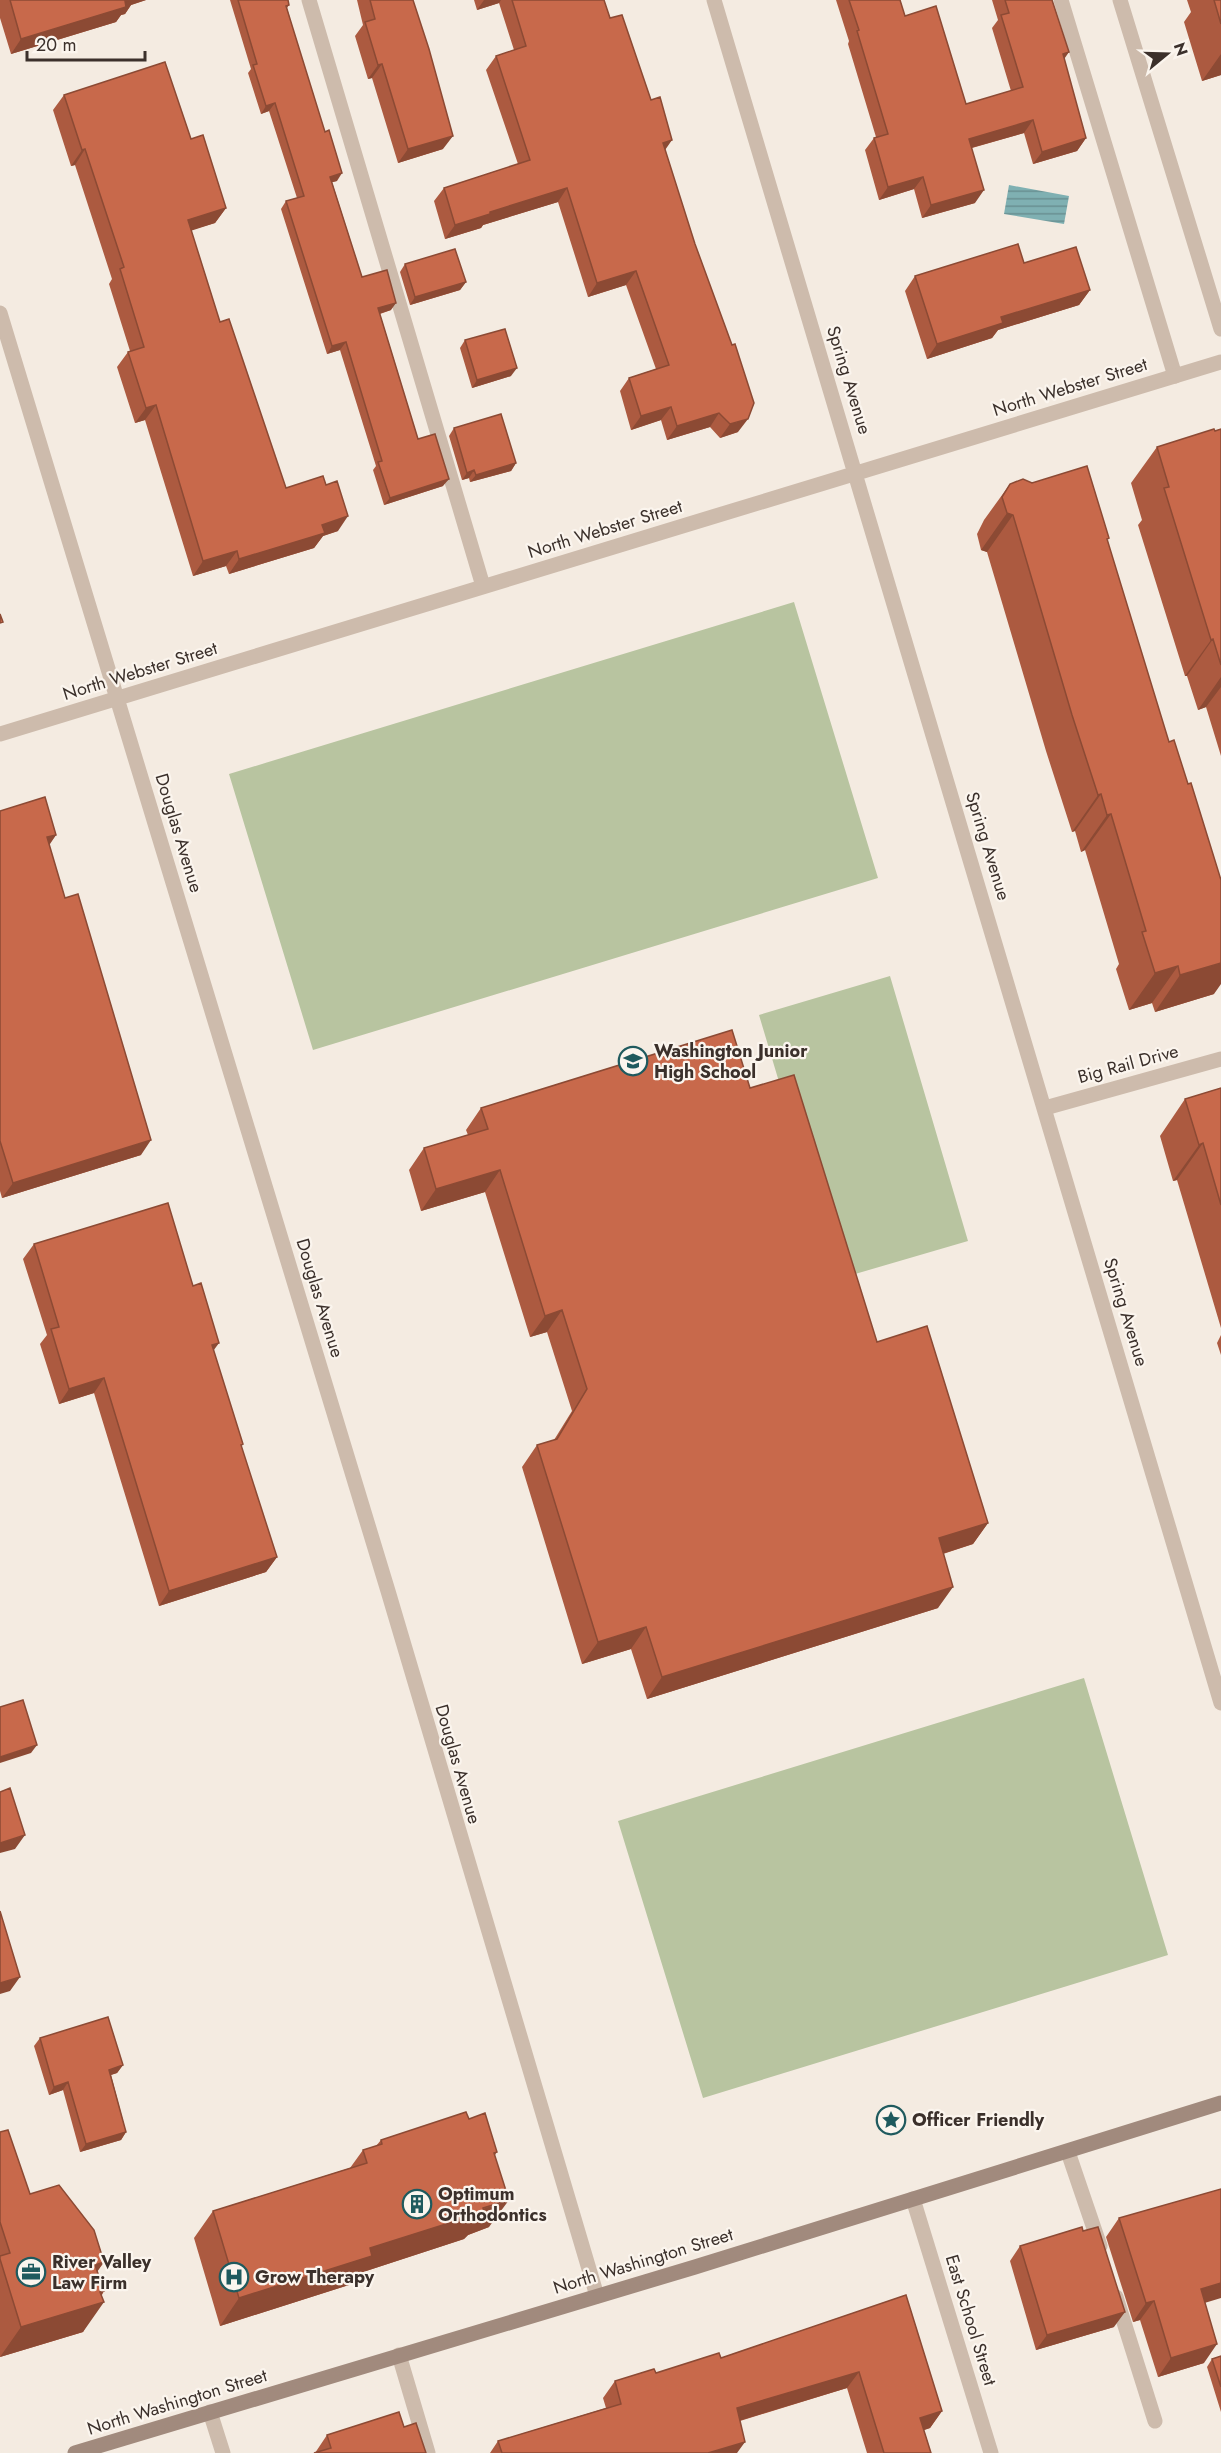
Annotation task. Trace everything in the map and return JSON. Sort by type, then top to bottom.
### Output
[{"type":"main road","name":"North Washington Street","points":[[75,2453],[597,2296],[1221,2103]]},
{"type":"street","points":[[309,0],[483,586]]},
{"type":"street","name":"Spring Avenue","points":[[714,0],[1221,1703]]},
{"type":"street","points":[[1061,0],[1175,375]]},
{"type":"street","points":[[1120,0],[1221,329]]},
{"type":"street","name":"Douglas Avenue","points":[[0,312],[371,1535],[597,2296]]},
{"type":"street","name":"North Webster Street","points":[[0,734],[118,700],[483,586],[1221,362]]},
{"type":"street","name":"Big Rail Drive","points":[[1045,1108],[1221,1059]]},
{"type":"street","points":[[1068,2152],[1104,2258]]},
{"type":"street","name":"East School Street","points":[[913,2199],[991,2453]]},
{"type":"street","points":[[1111,2280],[1155,2421]]},
{"type":"street","points":[[399,2355],[428,2453]]},
{"type":"street","points":[[210,2412],[223,2453]]},
{"type":"green space","points":[[794,602],[878,878],[313,1050],[229,774]]},
{"type":"green space","points":[[890,976],[968,1241],[838,1279],[759,1015]]},
{"type":"green space","points":[[1084,1678],[1168,1955],[703,2098],[618,1821]]},
{"type":"water","points":[[1009,185],[1069,196],[1064,224],[1004,214]]},
{"type":"building","points":[[10,0],[130,0],[125,1],[126,7],[21,39]]},
{"type":"building","points":[[238,0],[288,0],[289,5],[286,6],[325,132],[329,130],[342,173],[330,177],[362,277],[387,270],[396,303],[378,308],[418,439],[435,434],[449,479],[390,498],[378,462],[382,461],[346,342],[332,346],[286,201],[304,196],[275,103],[266,106],[253,65],[257,64]]},
{"type":"building","points":[[370,0],[413,0],[453,136],[408,149],[382,64],[378,65],[365,22],[375,19]]},
{"type":"building","points":[[512,0],[604,0],[610,18],[622,15],[651,100],[660,97],[672,140],[663,143],[695,244],[732,345],[735,344],[754,403],[748,419],[730,424],[719,413],[677,426],[671,407],[641,416],[629,378],[669,365],[636,271],[597,283],[567,188],[455,225],[444,188],[530,160],[496,56],[526,46]]},
{"type":"building","points":[[849,0],[900,0],[905,16],[936,6],[966,104],[1023,87],[1001,15],[1009,13],[1005,0],[1052,0],[1069,52],[1063,54],[1086,138],[1042,152],[1033,120],[969,139],[984,190],[931,205],[923,177],[888,187],[874,138],[888,134]]},
{"type":"building","points":[[1214,0],[1221,0],[1221,24]]},
{"type":"building","points":[[165,62],[191,139],[203,135],[226,208],[188,220],[220,322],[229,319],[286,488],[323,476],[326,485],[337,481],[348,516],[322,525],[325,533],[239,559],[237,551],[203,561],[156,405],[146,408],[128,352],[144,347],[120,269],[124,267],[85,149],[82,150],[64,95]]},
{"type":"building","points":[[1018,244],[1024,263],[1076,247],[1090,290],[1001,317],[1003,323],[937,344],[915,276]]},
{"type":"building","points":[[455,249],[466,282],[415,297],[405,264]]},
{"type":"building","points":[[505,329],[517,368],[477,380],[465,340]]},
{"type":"building","points":[[501,414],[516,463],[476,475],[474,470],[467,473],[454,428]]},
{"type":"building","points":[[1214,429],[1215,431],[1221,429],[1221,665],[1213,639],[1211,640],[1164,488],[1169,487],[1157,447]]},
{"type":"building","points":[[1087,466],[1169,742],[1174,740],[1188,784],[1191,783],[1221,880],[1221,963],[1180,975],[1178,966],[1155,973],[1142,932],[1146,931],[1111,814],[1107,815],[1101,794],[1098,795],[1013,515],[1007,513],[1002,497],[1010,484],[1023,479],[1032,483]]},
{"type":"building","points":[[45,797],[56,835],[47,837],[65,898],[78,894],[151,1140],[13,1183],[0,1141],[0,811]]},
{"type":"building","points":[[732,1030],[750,1088],[794,1075],[877,1342],[927,1326],[988,1523],[939,1538],[953,1587],[662,1677],[646,1627],[598,1642],[537,1445],[557,1439],[587,1389],[562,1310],[545,1316],[500,1170],[436,1189],[424,1148],[488,1129],[481,1108]]},
{"type":"building","points":[[1221,1088],[1221,1205],[1203,1143],[1199,1145],[1185,1099]]},
{"type":"building","points":[[168,1203],[193,1286],[201,1283],[219,1343],[212,1345],[277,1557],[169,1591],[104,1378],[69,1389],[51,1329],[59,1327],[34,1244]]},
{"type":"building","points":[[23,1700],[37,1745],[0,1757],[0,1707]]},
{"type":"building","points":[[10,1788],[25,1835],[0,1843],[0,1792]]},
{"type":"building","points":[[0,1911],[20,1977],[0,1983]]},
{"type":"building","points":[[108,2017],[123,2065],[109,2070],[126,2132],[86,2144],[68,2082],[54,2087],[40,2038]]},
{"type":"building","points":[[466,2112],[469,2119],[485,2113],[497,2152],[494,2153],[509,2200],[483,2208],[484,2212],[370,2248],[372,2256],[239,2298],[213,2211],[367,2163],[363,2150],[382,2144],[381,2140]]},
{"type":"building","points":[[8,2130],[30,2194],[59,2185],[94,2230],[104,2262],[95,2265],[104,2291],[100,2292],[104,2302],[21,2327],[0,2259],[0,2256],[10,2253],[0,2222],[0,2132]]},
{"type":"building","points":[[1221,2189],[1221,2283],[1201,2289],[1217,2344],[1171,2358],[1154,2301],[1146,2303],[1119,2218]]},
{"type":"building","points":[[1082,2227],[1083,2231],[1098,2227],[1125,2312],[1047,2335],[1020,2246]]},
{"type":"building","points":[[906,2295],[942,2411],[920,2418],[931,2453],[884,2453],[859,2372],[737,2408],[745,2442],[708,2453],[502,2453],[498,2441],[621,2404],[615,2381],[654,2369],[656,2373],[719,2353],[721,2358]]},
{"type":"building","points":[[1221,2356],[1221,2387],[1212,2359]]},
{"type":"building","points":[[399,2412],[404,2427],[416,2423],[426,2453],[314,2453],[331,2448],[327,2435]]},
{"type":"place","name":"Washington Junior High School","points":[[633,1061]]},
{"type":"place","name":"Officer Friendly","points":[[891,2120]]},
{"type":"place","name":"Optimum Orthodontics","points":[[417,2204]]},
{"type":"place","name":"River Valley Law Firm","points":[[31,2272]]},
{"type":"place","name":"Grow Therapy","points":[[234,2277]]}]
